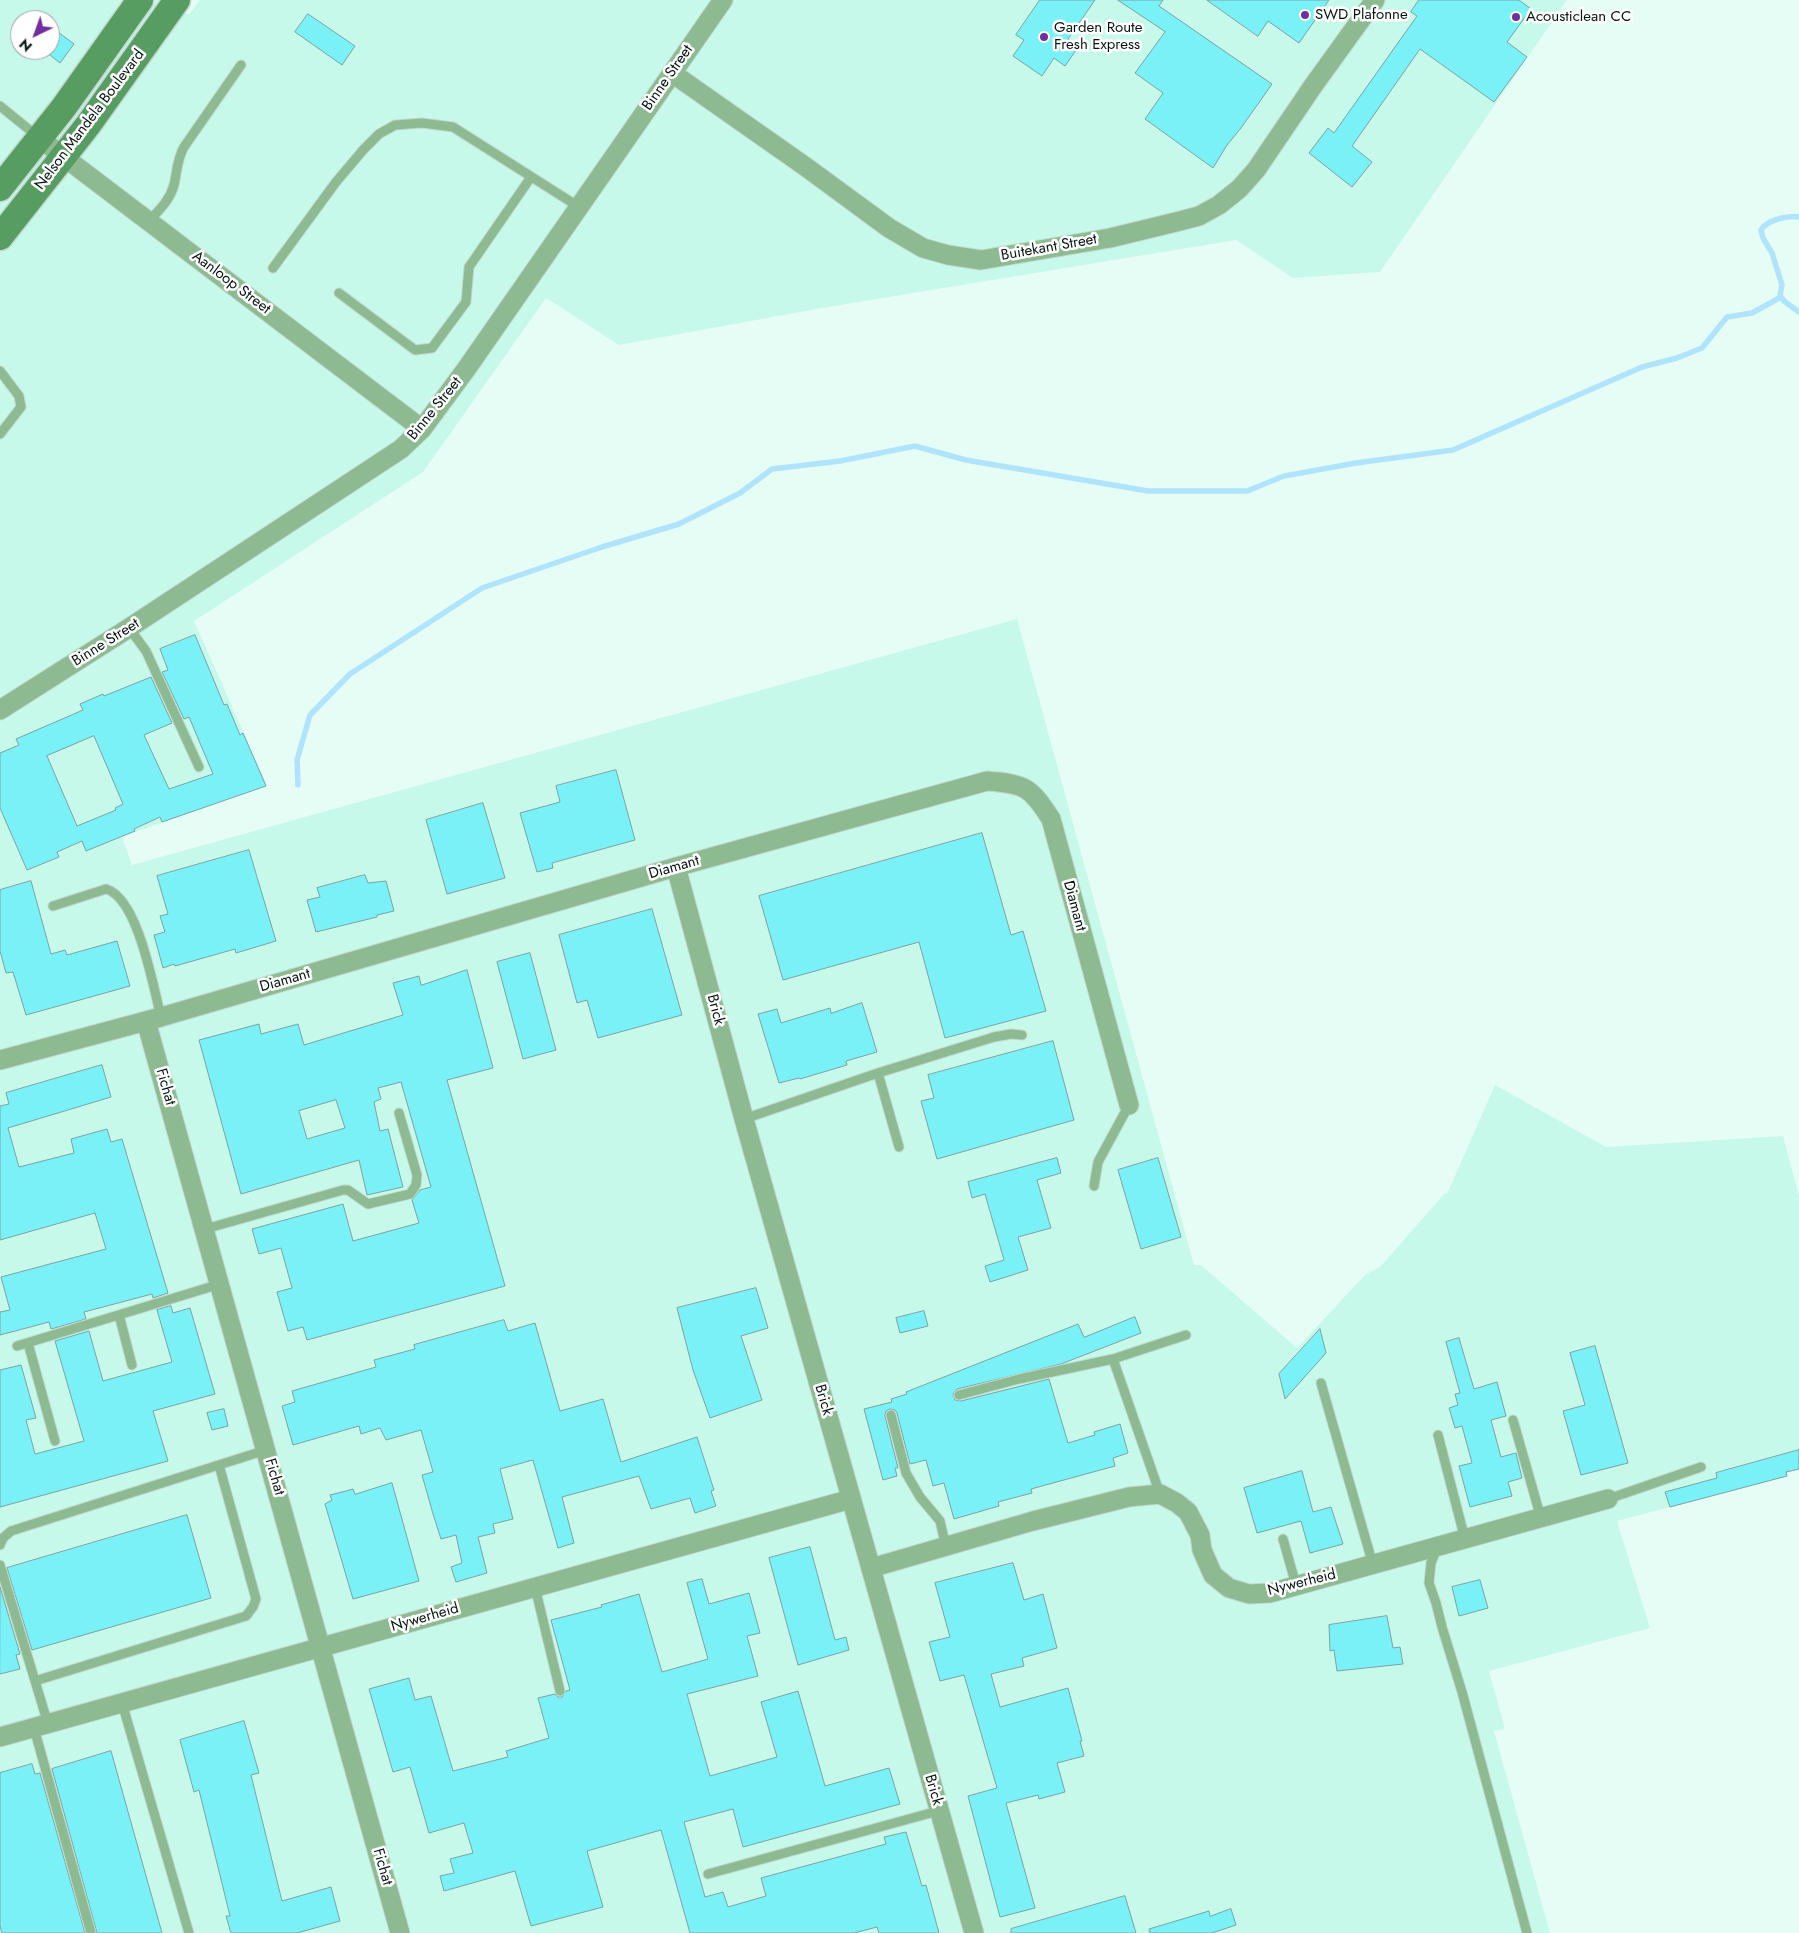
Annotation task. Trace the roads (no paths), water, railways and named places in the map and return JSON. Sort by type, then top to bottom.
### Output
[{"type":"street","name":"Nelson Mandela Boulevard","points":[[0,188],[64,106],[140,0]]},
{"type":"street","name":"Nelson Mandela Boulevard","points":[[0,237],[124,76],[177,0]]},
{"type":"street","name":"Binne Street","points":[[0,710],[402,449],[422,429],[467,368],[723,0]]},
{"type":"street","name":"Buitekant Street","points":[[672,73],[889,228],[923,248],[948,255],[981,260],[1101,239],[1176,222],[1199,216],[1219,205],[1239,189],[1256,170],[1375,0]]},
{"type":"street","name":"Aanloop Street","points":[[39,138],[422,429]]},
{"type":"street","name":"Diamant","points":[[0,1060],[154,1019],[676,867],[987,781],[1011,783],[1030,791],[1051,819],[1129,1105]]},
{"type":"street","name":"Brick","points":[[676,867],[744,1119],[974,1933]]},
{"type":"street","name":"Fichat","points":[[154,1019],[205,1229],[400,1933]]},
{"type":"street","name":"Nywerheid","points":[[1160,1494],[1177,1503],[1188,1512],[1200,1535],[1202,1550],[1213,1575],[1228,1588],[1249,1594],[1282,1590],[1608,1499]]},
{"type":"street","points":[[871,1568],[1129,1497],[1160,1494]]},
{"type":"street","name":"Nywerheid","points":[[0,1737],[851,1499]]},
{"type":"lane","points":[[149,221],[167,200],[174,187],[178,157],[241,64]]},
{"type":"lane","points":[[0,106],[39,138]]},
{"type":"lane","points":[[273,268],[336,182],[379,134],[395,125],[422,123],[454,127],[579,207]]},
{"type":"lane","points":[[339,293],[415,350],[432,348],[466,302],[469,267],[531,177]]},
{"type":"lane","points":[[0,371],[19,396],[21,407],[0,434]]},
{"type":"lane","points":[[129,628],[146,651],[199,767]]},
{"type":"lane","points":[[53,906],[106,889],[114,891],[123,900],[136,922],[154,1019]]},
{"type":"lane","points":[[744,1119],[878,1073],[994,1037],[1011,1034],[1022,1035]]},
{"type":"lane","points":[[878,1073],[899,1147]]},
{"type":"lane","points":[[1094,1186],[1098,1162],[1129,1105]]},
{"type":"lane","points":[[205,1229],[343,1190],[348,1190],[368,1204],[410,1194],[418,1179],[399,1113]]},
{"type":"lane","points":[[17,1346],[220,1284]]},
{"type":"lane","points":[[119,1315],[132,1364]]},
{"type":"lane","points":[[959,1395],[1019,1379],[1112,1360],[1186,1335]]},
{"type":"lane","points":[[28,1343],[56,1441]]},
{"type":"lane","points":[[1112,1360],[1160,1494]]},
{"type":"lane","points":[[1321,1383],[1373,1565]]},
{"type":"lane","points":[[891,1415],[906,1472],[920,1496],[940,1521],[946,1546]]},
{"type":"lane","points":[[1513,1420],[1541,1518]]},
{"type":"lane","points":[[1438,1435],[1465,1539]]},
{"type":"lane","points":[[0,1545],[11,1531],[266,1450]]},
{"type":"lane","points":[[35,1681],[246,1616],[256,1599],[219,1465]]},
{"type":"lane","points":[[1608,1499],[1701,1467]]},
{"type":"lane","points":[[1283,1539],[1296,1585]]},
{"type":"lane","points":[[1437,1547],[1430,1563],[1429,1583],[1462,1692],[1527,1933]]},
{"type":"lane","points":[[0,1565],[35,1681],[41,1726],[92,1933]]},
{"type":"lane","points":[[535,1587],[560,1691]]},
{"type":"lane","points":[[122,1703],[189,1933]]},
{"type":"lane","points":[[708,1874],[938,1811]]},
{"type":"waterway","points":[[1799,217],[1778,219],[1768,223],[1761,230],[1763,238],[1772,253],[1782,285],[1780,295],[1784,301],[1799,312]]},
{"type":"waterway","points":[[298,785],[297,760],[310,715],[350,674],[482,588],[602,547],[679,524],[740,493],[772,469],[840,461],[915,446],[966,460],[1148,491],[1247,491],[1284,476],[1356,463],[1453,450],[1642,367],[1677,358],[1702,348],[1727,317],[1752,313],[1781,297]]},
{"type":"place","name":"SWD Plafonne","points":[[1305,15]]},
{"type":"place","name":"Acousticlean CC","points":[[1516,17]]},
{"type":"place","name":"Garden Route Fresh Express","points":[[1044,37]]}]
